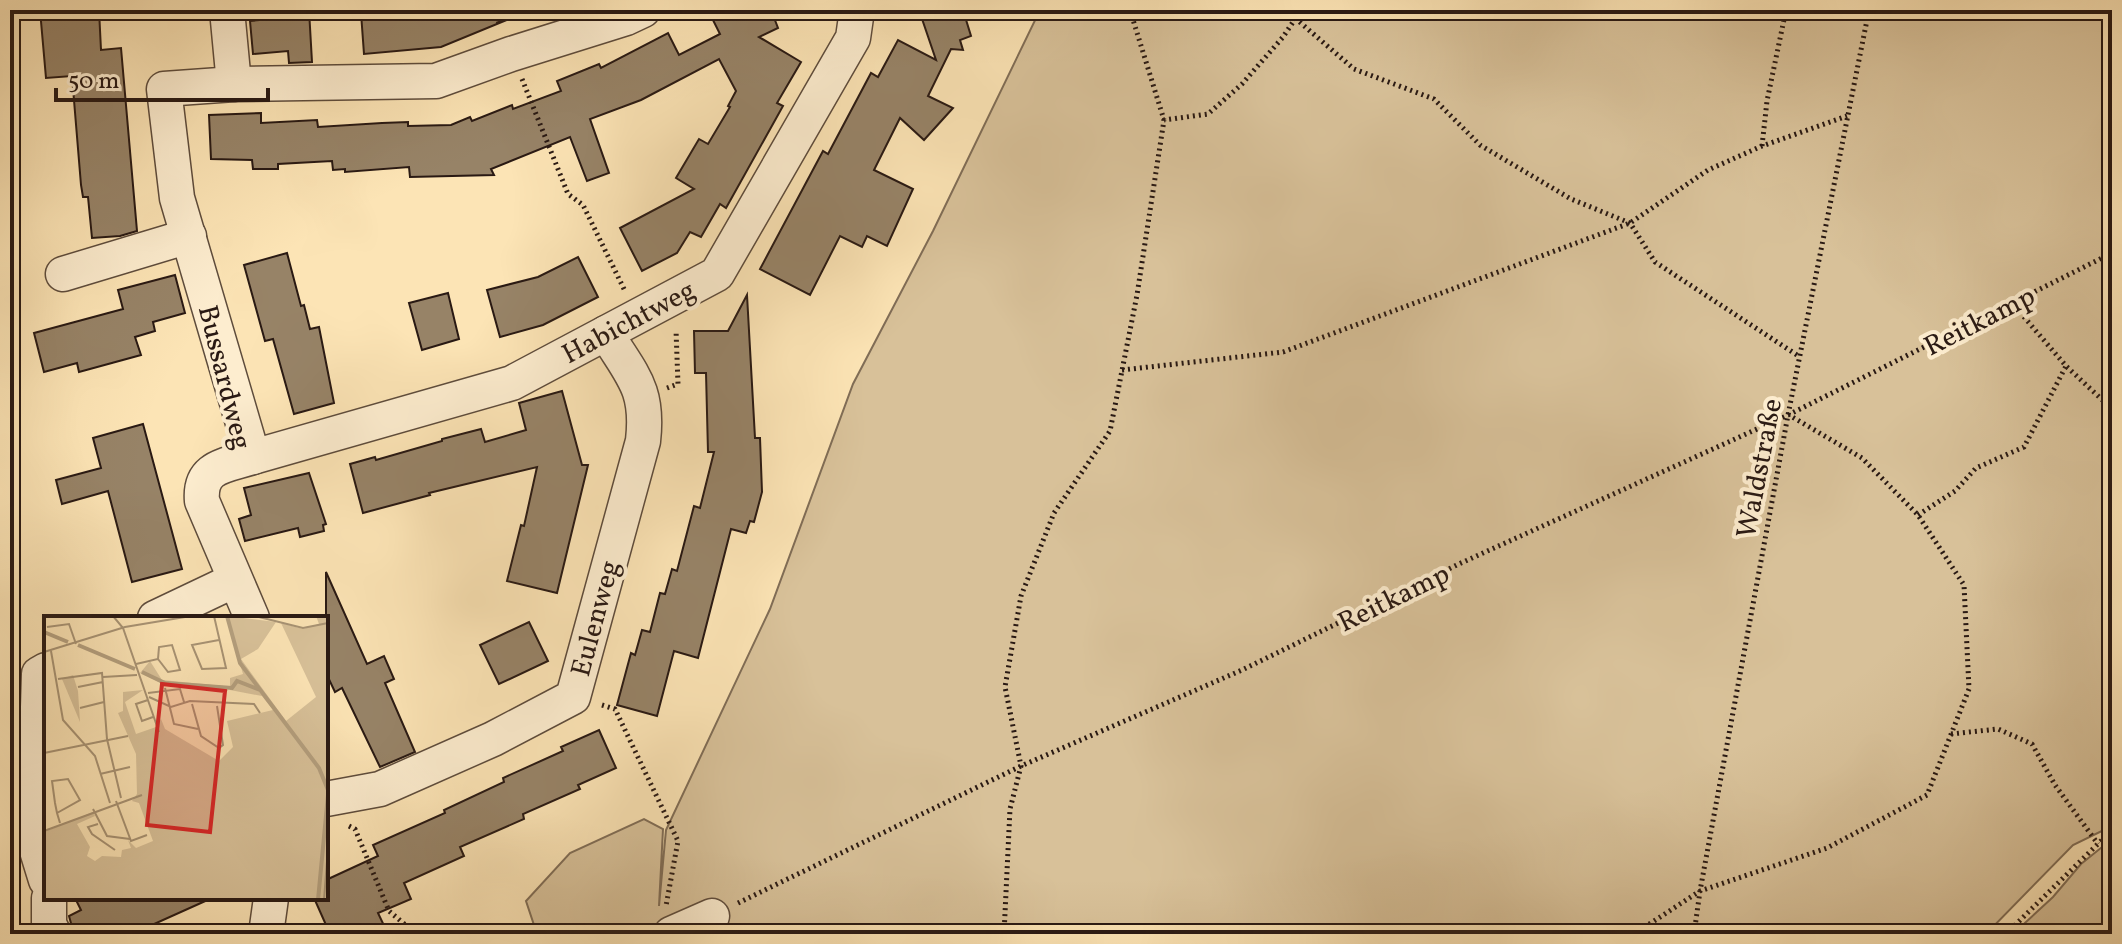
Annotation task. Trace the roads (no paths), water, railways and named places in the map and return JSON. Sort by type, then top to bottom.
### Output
[{"type":"street","points":[[227,10],[234,84],[436,81],[643,10]]},
{"type":"street","name":"Habichtweg","points":[[253,457],[512,383],[717,274],[853,38],[857,10]]},
{"type":"street","name":"Bussardweg","points":[[234,84],[164,89],[177,198],[253,457],[213,470],[205,477],[201,488],[206,514],[251,616]]},
{"type":"street","points":[[63,274],[189,236]]},
{"type":"street","name":"Eulenweg","points":[[333,811],[493,739],[573,697],[643,441],[646,415],[642,391],[606,333]]},
{"type":"street","points":[[159,616],[235,580]]},
{"type":"street","points":[[44,671],[39,674],[34,841],[44,874]]},
{"type":"street","points":[[49,900],[49,924],[54,934]]},
{"type":"street","points":[[266,934],[271,900]]},
{"type":"street","points":[[672,933],[712,916]]}]
